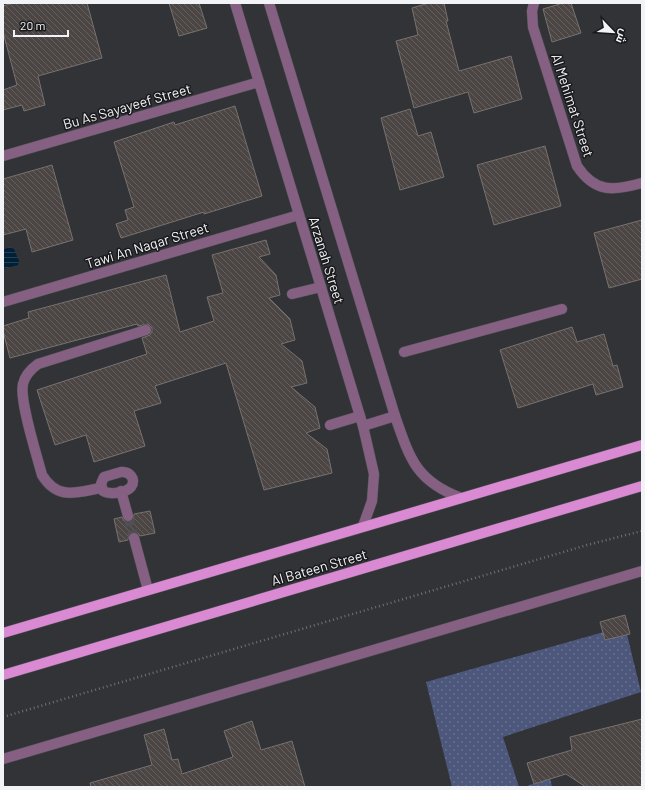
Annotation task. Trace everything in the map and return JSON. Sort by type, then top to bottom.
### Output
[{"type":"main road","name":"Al Bateen Street","points":[[3,633],[642,445]]},
{"type":"main road","name":"Al Bateen Street","points":[[3,675],[642,486]]},
{"type":"street","name":"Arzanah Street","points":[[235,3],[363,426],[374,474],[372,501],[363,526]]},
{"type":"street","name":"Arzanah Street","points":[[269,3],[395,416],[412,461],[421,474],[433,484],[446,492],[461,498]]},
{"type":"street","name":"Al Mehimat Street","points":[[534,3],[532,11],[533,27],[577,166],[589,180],[596,185],[605,188],[623,188],[642,183]]},
{"type":"street","name":"Bu As Sayayeef Street","points":[[3,156],[259,82]]},
{"type":"street","name":"Tawi An Naqar Street","points":[[3,302],[299,215]]},
{"type":"street","points":[[292,294],[321,287]]},
{"type":"street","points":[[404,352],[562,308]]},
{"type":"street","points":[[101,488],[70,494],[51,487],[46,482],[42,475],[22,398],[23,383],[31,369],[38,364],[146,330]]},
{"type":"street","points":[[330,425],[360,416]]},
{"type":"street","points":[[363,426],[395,416]]},
{"type":"street","points":[[125,472],[131,476],[133,483],[128,489],[121,491],[107,493],[101,488],[104,477],[125,472]]},
{"type":"street","points":[[121,491],[128,516]]},
{"type":"street","points":[[134,538],[148,590]]},
{"type":"street","points":[[3,759],[642,571]]},
{"type":"path","points":[[3,717],[587,545],[642,531]]},
{"type":"shaded area","points":[[9,247],[14,249],[19,261],[18,265],[3,269],[3,250]]},
{"type":"shaded area","points":[[625,626],[641,692],[503,737],[519,787],[452,787],[426,682]]},
{"type":"shaded area","points":[[550,778],[552,787],[524,787]]},
{"type":"building","points":[[13,3],[87,3],[102,58],[38,76],[45,105],[24,111],[22,105],[3,110],[3,90],[17,85],[3,32],[3,6]]},
{"type":"building","points":[[169,3],[199,3],[207,28],[179,36]]},
{"type":"building","points":[[429,3],[444,3],[448,21],[446,21],[459,71],[511,56],[522,99],[474,113],[468,92],[414,108],[396,41],[418,35],[412,8]]},
{"type":"building","points":[[563,3],[571,3],[581,33],[552,42],[543,9]]},
{"type":"building","points":[[235,106],[262,196],[204,214],[204,212],[121,238],[116,224],[128,220],[125,210],[134,207],[114,142],[174,122],[175,125]]},
{"type":"building","points":[[410,109],[418,136],[431,132],[444,177],[400,190],[381,118]]},
{"type":"building","points":[[545,146],[561,206],[494,225],[477,165]]},
{"type":"building","points":[[52,165],[73,240],[32,252],[26,229],[3,235],[3,179]]},
{"type":"building","points":[[642,220],[642,279],[609,288],[594,233]]},
{"type":"building","points":[[266,240],[270,254],[259,257],[276,275],[280,295],[269,298],[290,319],[295,340],[281,344],[302,361],[307,383],[291,387],[315,407],[320,428],[306,433],[327,449],[332,473],[264,490],[226,363],[155,386],[161,403],[134,411],[145,446],[94,462],[86,435],[55,445],[37,390],[147,354],[142,338],[150,335],[152,328],[148,324],[138,326],[137,324],[10,358],[3,326],[29,318],[28,312],[166,275],[180,332],[214,321],[207,297],[223,293],[212,255]]},
{"type":"building","points":[[572,327],[577,342],[604,334],[613,366],[617,365],[623,387],[596,395],[593,384],[518,408],[500,350]]},
{"type":"building","points":[[150,511],[155,533],[140,536],[138,533],[133,532],[129,534],[128,540],[119,542],[114,519],[122,517],[124,521],[129,522],[133,520],[134,514]]},
{"type":"building","points":[[625,615],[630,634],[605,640],[600,622]]},
{"type":"building","points":[[642,719],[642,787],[586,787],[566,774],[534,784],[527,763],[572,750],[570,737]]},
{"type":"building","points":[[252,721],[261,750],[292,741],[305,787],[91,787],[90,783],[152,765],[144,735],[164,729],[172,760],[178,759],[182,774],[233,757],[224,731]]},
{"type":"tunnel","points":[[128,516],[134,538]]}]
